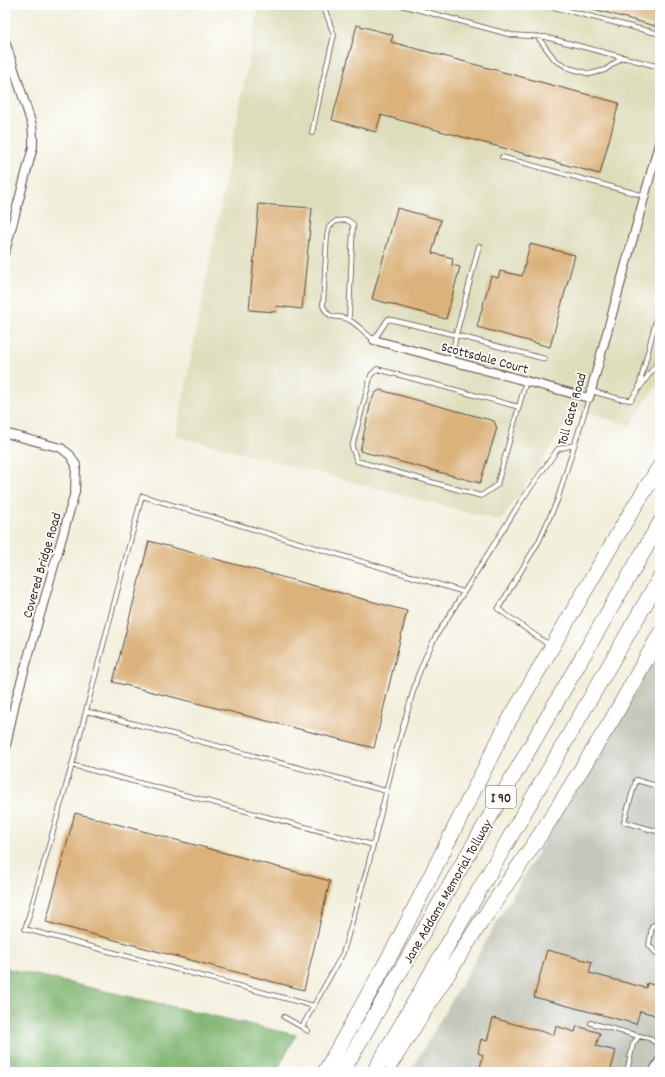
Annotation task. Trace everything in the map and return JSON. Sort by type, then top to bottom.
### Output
[{"type":"highway","points":[[325,1072],[397,943],[507,724],[628,517],[660,466]]},
{"type":"highway","name":"Jane Addams Memorial Tollway","points":[[342,1072],[660,522]]},
{"type":"highway","name":"Jane Addams Memorial Tollway","points":[[374,1072],[660,578]]},
{"type":"highway","points":[[385,1072],[477,928],[546,826],[612,720],[660,634]]},
{"type":"street","points":[[5,41],[32,125],[33,147],[5,252]]},
{"type":"street","name":"Toll Gate Road","points":[[590,395],[660,140]]},
{"type":"street","name":"Scottsdale Court","points":[[374,340],[526,381],[590,395]]},
{"type":"street","name":"Covered Bridge Road","points":[[5,433],[61,448],[70,455],[76,464],[75,492],[18,696],[5,750]]},
{"type":"street","points":[[653,1072],[660,1060]]},
{"type":"lane","points":[[312,133],[334,35],[325,10],[326,5]]},
{"type":"lane","points":[[401,5],[512,35],[545,37],[660,67]]},
{"type":"lane","points":[[545,5],[660,34]]},
{"type":"lane","points":[[537,36],[555,60],[569,68],[590,74],[605,70],[623,57]]},
{"type":"lane","points":[[502,157],[645,196]]},
{"type":"lane","points":[[349,319],[354,224],[347,220],[336,220],[329,227],[327,236],[323,306],[326,312],[332,316],[349,319],[374,340],[388,319],[456,335],[545,359]]},
{"type":"lane","points":[[451,361],[456,335],[479,246]]},
{"type":"lane","points":[[638,390],[660,304]]},
{"type":"lane","points":[[590,395],[631,400],[660,359]]},
{"type":"lane","points":[[519,407],[377,369],[371,375],[352,447],[356,461],[481,496],[497,485],[519,407],[526,381]]},
{"type":"lane","name":"Toll Gate Road","points":[[552,647],[498,609],[539,541],[557,500],[590,395]]},
{"type":"lane","points":[[302,1027],[344,953],[396,751],[417,678],[436,636],[521,501],[558,449],[574,445]]},
{"type":"lane","points":[[314,1006],[26,929],[72,765],[142,496],[464,592]]},
{"type":"lane","points":[[86,711],[386,791]]},
{"type":"lane","points":[[72,765],[373,845]]},
{"type":"lane","points":[[660,787],[636,780],[624,822],[660,832]]},
{"type":"lane","points":[[660,922],[652,926],[649,945],[656,953],[660,954]]},
{"type":"lane","points":[[284,1017],[308,1031]]},
{"type":"lane","points":[[591,1023],[649,1038],[660,1046]]},
{"type":"lane","points":[[627,1072],[633,1044],[639,1036]]},
{"type":"shaded area","points":[[259,5],[660,5],[660,380],[630,426],[577,409],[501,521],[176,436]]},
{"type":"shaded area","points":[[660,642],[660,1072],[410,1072]]},
{"type":"green space","points":[[5,968],[296,1035],[276,1072],[5,1072]]},
{"type":"building","points":[[579,5],[660,5],[660,9],[655,26]]},
{"type":"building","points":[[357,25],[393,35],[391,42],[619,103],[600,174],[381,115],[376,132],[332,120]]},
{"type":"building","points":[[259,204],[312,208],[302,309],[276,306],[275,312],[249,310]]},
{"type":"building","points":[[397,208],[441,220],[432,253],[453,258],[452,265],[460,267],[446,319],[372,299]]},
{"type":"building","points":[[530,244],[575,255],[550,347],[477,327],[491,276],[498,278],[500,271],[522,276]]},
{"type":"building","points":[[380,390],[494,421],[497,428],[480,483],[360,451],[371,402],[375,393]]},
{"type":"building","points":[[149,541],[407,611],[374,748],[113,682]]},
{"type":"building","points":[[75,813],[330,881],[304,990],[46,922]]},
{"type":"building","points":[[547,950],[592,962],[589,973],[646,988],[647,983],[660,987],[660,997],[655,1015],[640,1011],[636,1024],[534,997]]},
{"type":"building","points":[[493,1018],[554,1035],[556,1026],[575,1032],[577,1026],[600,1033],[596,1046],[616,1051],[610,1072],[479,1072],[483,1055],[478,1053],[481,1039],[487,1041]]}]
